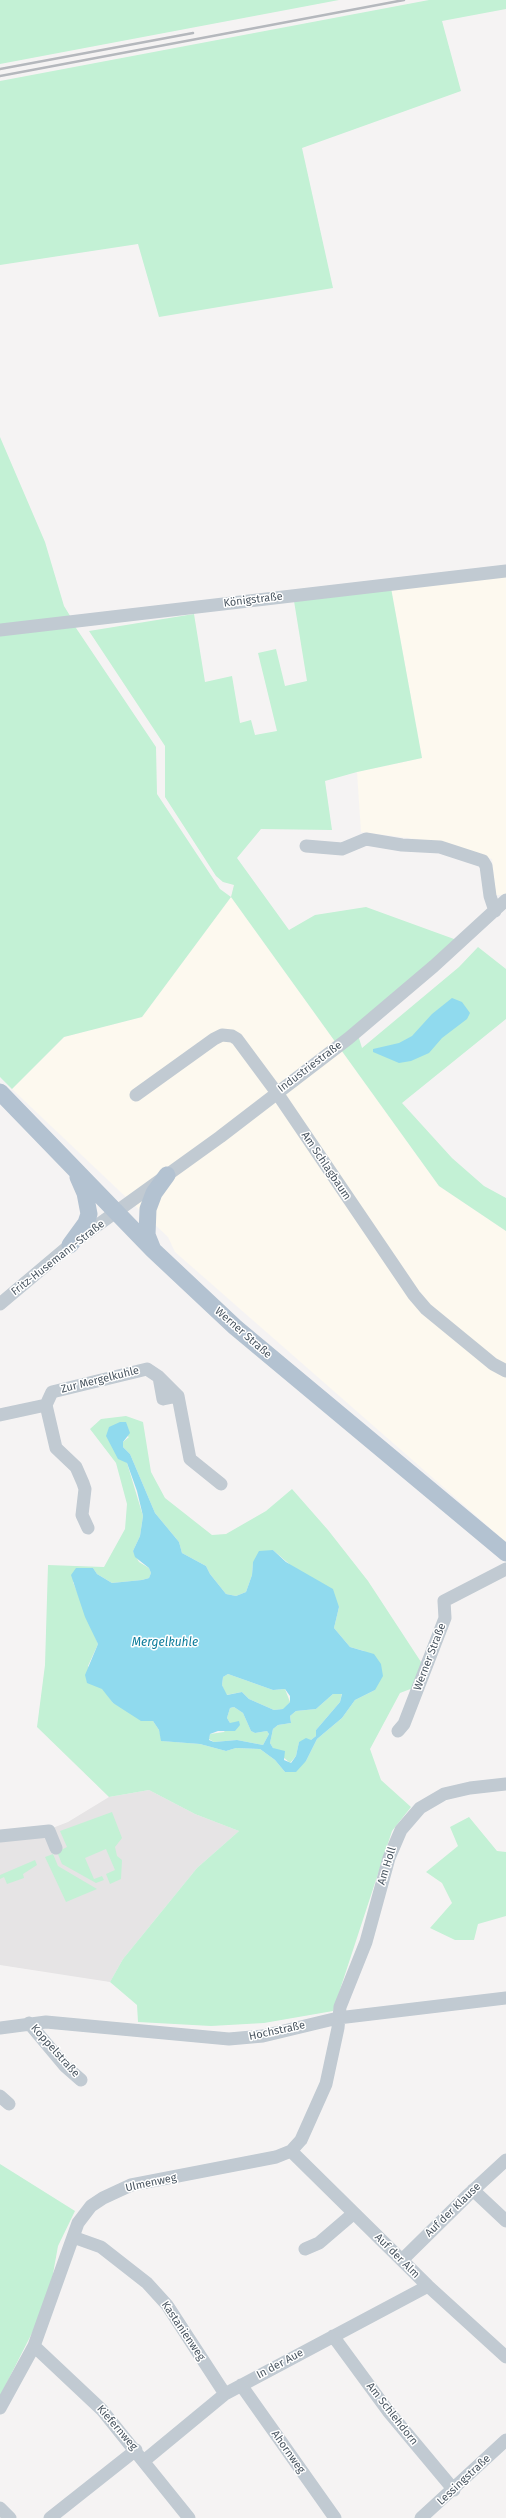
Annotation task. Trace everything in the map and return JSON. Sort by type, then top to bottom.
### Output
[{"type":"main road","name":"Werner Straße","points":[[0,1092],[153,1250],[235,1326],[506,1553]]},
{"type":"main road","points":[[70,1246],[86,1223],[89,1214],[85,1193],[75,1170]]},
{"type":"main road","points":[[153,1250],[147,1235],[148,1209],[154,1193],[167,1175]]},
{"type":"street","name":"Königstraße","points":[[0,630],[506,571]]},
{"type":"street","points":[[306,846],[342,849],[366,839],[402,845],[440,847],[483,861],[486,866],[490,896],[495,910]]},
{"type":"street","name":"Industriestraße","points":[[116,1212],[277,1093],[371,1020],[506,900]]},
{"type":"street","name":"Am Schlagbaum","points":[[136,1095],[222,1035],[232,1036],[237,1039],[277,1093],[414,1295],[430,1313],[493,1364],[506,1371]]},
{"type":"street","name":"Fritz-Husemann-Straße","points":[[0,1304],[70,1246],[116,1212]]},
{"type":"street","name":"Zur Mergelkuhle","points":[[46,1405],[52,1392],[146,1369],[159,1377],[178,1396],[190,1459],[221,1484]]},
{"type":"street","points":[[0,1415],[46,1405],[56,1448],[76,1467],[83,1483],[85,1489],[82,1515],[88,1528]]},
{"type":"street","name":"Werner Straße","points":[[398,1730],[404,1724],[445,1618],[444,1601],[506,1569]]},
{"type":"street","name":"Am Holl","points":[[338,2018],[340,2007],[366,1942],[389,1858],[401,1830],[408,1819],[428,1802],[450,1792],[506,1784]]},
{"type":"street","points":[[0,1836],[49,1831],[56,1848]]},
{"type":"street","name":"Hochstraße","points":[[0,2028],[29,2023],[126,2029],[220,2039],[263,2036],[338,2018],[506,1998]]},
{"type":"street","points":[[291,2151],[301,2140],[326,2084],[338,2028],[338,2018]]},
{"type":"street","name":"Koppelstraße","points":[[29,2023],[65,2066],[81,2080]]},
{"type":"street","name":"Auf der Alm","points":[[291,2151],[428,2286],[506,2357]]},
{"type":"street","name":"Ulmenweg","points":[[0,2408],[34,2346],[73,2237],[84,2214],[103,2198],[118,2190],[144,2182],[255,2163],[291,2151]]},
{"type":"street","name":"Auf der Klause","points":[[402,2260],[473,2190],[506,2160]]},
{"type":"street","points":[[473,2190],[506,2221]]},
{"type":"street","points":[[305,2249],[319,2243],[354,2213]]},
{"type":"street","name":"Kastanienweg","points":[[73,2237],[100,2246],[147,2283],[167,2305],[225,2394]]},
{"type":"street","name":"In der Aue","points":[[145,2460],[225,2394],[428,2286]]},
{"type":"street","name":"Am Schlehdorn","points":[[333,2336],[388,2411],[454,2490]]},
{"type":"street","name":"Kiefernweg","points":[[34,2346],[102,2410],[145,2460],[189,2518]]},
{"type":"street","name":"Ahornweg","points":[[241,2385],[335,2518]]},
{"type":"street","name":"Lessingstraße","points":[[421,2518],[454,2490],[506,2440]]},
{"type":"street","points":[[50,2518],[136,2450]]},
{"type":"street","points":[[0,2508],[10,2518]]},
{"type":"shaded area","points":[[506,573],[506,895],[496,895],[492,859],[440,842],[361,832],[357,772],[422,758],[391,588]]},
{"type":"shaded area","points":[[231,897],[439,1186],[506,1231],[506,1542],[175,1252],[168,1237],[12,1089],[64,1037],[142,1017]]},
{"type":"shaded area","points":[[149,1790],[195,1814],[239,1831],[197,1868],[123,1959],[110,1982],[0,1965],[0,1841],[32,1836],[68,1822],[109,1797]]},
{"type":"green space","points":[[0,0],[339,0],[0,64]]},
{"type":"green space","points":[[429,0],[506,0],[506,9],[442,21],[461,91],[302,148],[333,288],[159,317],[138,244],[0,265],[0,81]]},
{"type":"green space","points":[[0,437],[45,542],[64,606],[72,619],[0,626]]},
{"type":"green space","points":[[391,588],[422,758],[357,772],[325,781],[332,830],[261,829],[237,858],[289,930],[315,915],[366,907],[465,943],[358,1035],[362,1048],[459,967],[478,947],[506,969],[506,1019],[402,1103],[452,1158],[484,1186],[506,1198],[506,1231],[439,1186],[231,897],[234,885],[223,882],[216,876],[165,797],[165,746],[89,631],[194,614],[205,682],[232,676],[240,723],[251,720],[255,735],[277,731],[258,653],[276,649],[285,686],[307,681],[294,601]]},
{"type":"green space","points":[[74,625],[156,747],[157,794],[220,889],[231,897],[142,1017],[64,1037],[12,1089],[0,1077],[0,633]]},
{"type":"green space","points":[[126,1416],[143,1422],[151,1472],[165,1498],[212,1535],[226,1534],[266,1511],[292,1489],[328,1530],[368,1581],[423,1665],[413,1688],[400,1693],[370,1749],[381,1780],[411,1807],[392,1831],[333,2011],[264,2023],[211,2026],[138,2022],[137,2005],[110,1982],[123,1959],[197,1868],[239,1831],[195,1814],[149,1790],[109,1797],[37,1727],[45,1665],[48,1565],[104,1567],[125,1529],[127,1504],[116,1463],[90,1429],[101,1419]],"holes":[[[109,1427],[129,1437],[123,1442],[123,1447],[130,1454],[155,1513],[179,1542],[182,1553],[206,1566],[210,1574],[226,1594],[236,1596],[246,1592],[252,1575],[253,1562],[273,1550],[339,1607],[334,1628],[350,1647],[364,1651],[375,1690],[355,1700],[342,1718],[317,1739],[306,1761],[285,1772],[275,1760],[260,1749],[236,1748],[226,1751],[200,1744],[162,1741],[159,1730],[153,1721],[113,1703],[88,1666],[98,1644],[73,1582],[93,1568],[97,1574],[112,1583],[142,1580],[149,1578],[151,1573],[149,1568],[139,1562],[133,1551],[140,1536],[143,1516],[127,1463]]]},
{"type":"green space","points":[[228,1674],[273,1690],[285,1689],[290,1702],[284,1709],[274,1710],[249,1699],[242,1692],[226,1695],[222,1685],[223,1677]]},
{"type":"green space","points":[[342,1693],[340,1702],[316,1730],[316,1736],[311,1740],[299,1742],[296,1756],[290,1763],[273,1748],[270,1743],[273,1729],[278,1725],[291,1723],[290,1716],[296,1711],[316,1709],[333,1694]]},
{"type":"green space","points":[[234,1707],[243,1713],[251,1731],[255,1733],[267,1731],[269,1734],[263,1745],[237,1740],[214,1742],[209,1739],[210,1734],[224,1732],[230,1723],[227,1718],[230,1708]]},
{"type":"green space","points":[[112,1812],[122,1838],[115,1847],[117,1856],[122,1860],[121,1879],[110,1884],[106,1874],[115,1870],[106,1849],[85,1858],[94,1879],[102,1876],[104,1880],[96,1883],[62,1864],[57,1852],[67,1847],[60,1831]]},
{"type":"green space","points":[[469,1817],[497,1851],[506,1852],[506,1916],[478,1924],[474,1940],[455,1940],[430,1928],[452,1903],[442,1883],[426,1872],[458,1846],[450,1827]]},
{"type":"green space","points":[[53,1854],[58,1866],[97,1889],[66,1902],[45,1857]]},
{"type":"green space","points":[[35,1860],[37,1865],[23,1874],[24,1878],[7,1884],[4,1877],[0,1879],[0,1875]]},
{"type":"green space","points":[[0,2164],[75,2211],[58,2246],[51,2285],[33,2331],[0,2396]]},
{"type":"water","points":[[452,998],[462,1002],[470,1013],[467,1019],[442,1038],[429,1053],[411,1061],[399,1063],[373,1052],[373,1049],[399,1043],[412,1036],[432,1014]]},
{"type":"water","name":"Mergelkuhle","points":[[120,1422],[126,1422],[130,1433],[123,1442],[123,1447],[130,1454],[155,1513],[179,1542],[182,1553],[206,1566],[210,1574],[226,1594],[236,1596],[246,1592],[252,1575],[253,1562],[259,1551],[273,1550],[286,1562],[333,1589],[339,1607],[334,1628],[350,1647],[374,1654],[381,1664],[383,1676],[375,1690],[355,1700],[342,1718],[317,1739],[306,1761],[296,1772],[285,1772],[275,1760],[260,1749],[236,1748],[226,1751],[200,1744],[161,1741],[159,1730],[153,1721],[141,1721],[113,1703],[102,1689],[87,1683],[85,1675],[98,1644],[85,1617],[71,1575],[76,1568],[93,1568],[97,1574],[112,1583],[142,1580],[149,1578],[151,1573],[149,1568],[135,1557],[133,1551],[140,1536],[143,1516],[137,1491],[127,1463],[118,1459],[106,1436],[109,1427]],"holes":[[[228,1674],[273,1690],[285,1689],[290,1696],[290,1702],[283,1709],[274,1710],[249,1699],[242,1692],[227,1695],[222,1685],[223,1677]],[[333,1694],[342,1694],[340,1702],[316,1730],[316,1736],[311,1740],[306,1738],[299,1742],[296,1756],[291,1763],[284,1760],[285,1751],[273,1748],[270,1743],[273,1729],[278,1725],[291,1723],[290,1716],[296,1711],[316,1709]],[[234,1707],[243,1713],[251,1731],[255,1733],[267,1731],[269,1734],[263,1745],[237,1740],[214,1742],[209,1740],[210,1734],[218,1731],[235,1731],[240,1725],[239,1721],[230,1723],[227,1718],[230,1708]]]},
{"type":"railway","points":[[0,76],[404,0]]},
{"type":"railway","points":[[0,69],[193,33]]}]
